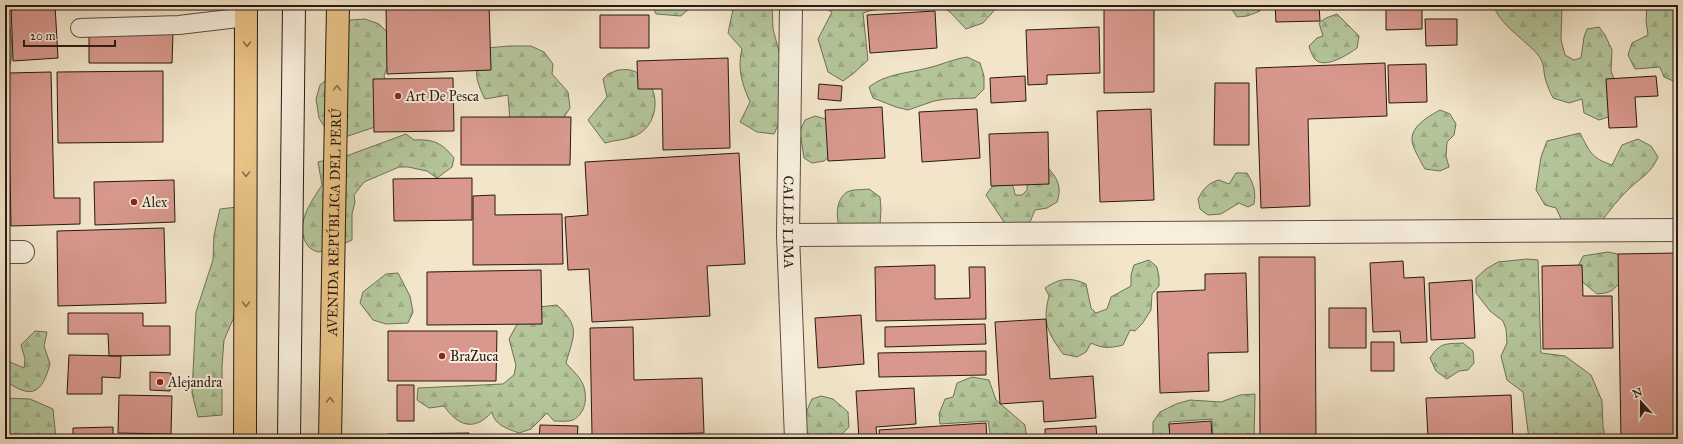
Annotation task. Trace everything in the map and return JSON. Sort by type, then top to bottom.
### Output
[{"type":"highway","name":"AVENIDA REPÚBLICA DEL PERÚ","points":[[330,439],[338,5]]},
{"type":"highway","points":[[245,439],[246,11]]},
{"type":"street","points":[[289,439],[294,5]]},
{"type":"street","name":"CALLE LIMA","points":[[791,5],[788,235],[796,439]]},
{"type":"street","points":[[788,235],[1678,230]]},
{"type":"lane","points":[[80,28],[179,25],[246,11]]},
{"type":"green space","points":[[652,5],[692,6],[681,16],[656,14]]},
{"type":"green space","points":[[734,5],[772,5],[773,29],[786,77],[782,116],[774,134],[757,132],[740,122],[750,102],[741,76],[740,63],[742,49],[728,33]]},
{"type":"green space","points":[[819,5],[917,5],[863,13],[868,60],[843,81],[828,72],[818,39],[832,12]]},
{"type":"green space","points":[[941,5],[999,5],[983,23],[966,29]]},
{"type":"green space","points":[[1229,5],[1260,5],[1260,11],[1247,16],[1237,17]]},
{"type":"green space","points":[[1494,5],[1562,5],[1561,40],[1565,55],[1574,60],[1581,58],[1584,37],[1587,29],[1599,27],[1605,35],[1612,50],[1611,71],[1617,87],[1616,109],[1608,117],[1599,120],[1584,113],[1582,99],[1569,103],[1553,98],[1544,75],[1543,64],[1540,58],[1506,25],[1496,12]]},
{"type":"green space","points":[[1647,5],[1678,5],[1678,83],[1664,77],[1660,67],[1635,69],[1628,55],[1632,43],[1648,35],[1646,21]]},
{"type":"green space","points":[[1337,14],[1359,36],[1357,48],[1336,60],[1323,63],[1318,62],[1313,57],[1309,46],[1317,38],[1323,36],[1319,23],[1326,18]]},
{"type":"green space","points":[[365,19],[379,24],[396,41],[384,76],[395,114],[381,125],[345,137],[327,131],[319,118],[316,99],[320,85],[331,76],[343,26],[351,20]]},
{"type":"green space","points":[[5,22],[9,22],[12,50],[10,64],[5,77]]},
{"type":"green space","points":[[531,46],[544,52],[553,64],[552,74],[568,92],[570,108],[560,123],[510,122],[508,95],[485,99],[477,78],[477,67],[479,61],[487,48]]},
{"type":"green space","points":[[967,57],[980,63],[984,76],[984,89],[975,98],[934,101],[908,110],[873,98],[869,87],[882,79]]},
{"type":"green space","points":[[618,70],[630,70],[640,74],[648,81],[653,91],[655,101],[654,111],[651,121],[644,130],[635,136],[605,143],[588,120],[607,97],[603,79],[608,74]]},
{"type":"green space","points":[[1440,110],[1450,114],[1456,124],[1454,135],[1447,142],[1446,156],[1449,167],[1440,171],[1425,169],[1412,143],[1412,135],[1414,130],[1426,118]]},
{"type":"green space","points":[[815,116],[829,120],[834,153],[824,161],[812,163],[804,158],[800,131],[805,120]]},
{"type":"green space","points":[[1580,133],[1586,145],[1595,157],[1612,165],[1622,145],[1638,139],[1651,146],[1658,157],[1650,171],[1622,196],[1599,225],[1562,221],[1556,208],[1545,205],[1536,190],[1541,157],[1547,141]]},
{"type":"green space","points":[[406,134],[414,140],[427,140],[441,145],[454,158],[452,167],[437,178],[427,171],[408,167],[399,167],[364,182],[354,195],[355,202],[352,214],[352,240],[332,249],[318,252],[310,248],[304,238],[302,230],[305,214],[322,185],[318,162],[349,155]]},
{"type":"green space","points":[[1049,169],[1055,176],[1059,188],[1057,202],[1047,208],[1035,210],[1030,222],[1013,225],[1004,222],[986,195],[991,188],[1006,178],[1012,185],[1015,195],[1022,195],[1027,190],[1027,182]]},
{"type":"green space","points":[[1236,173],[1247,173],[1253,184],[1255,192],[1254,204],[1248,207],[1239,203],[1221,214],[1208,215],[1200,209],[1198,199],[1206,187],[1219,180],[1229,184]]},
{"type":"green space","points":[[869,189],[880,197],[880,225],[840,229],[837,215],[838,204],[843,195],[849,191]]},
{"type":"green space","points":[[246,206],[234,317],[224,340],[222,366],[222,415],[198,417],[192,393],[196,312],[213,260],[214,235],[220,209]]},
{"type":"green space","points":[[1608,252],[1618,254],[1623,278],[1609,292],[1597,294],[1579,279],[1575,273],[1583,256]]},
{"type":"green space","points":[[1527,259],[1538,260],[1541,353],[1565,356],[1591,375],[1602,401],[1603,427],[1606,439],[1529,439],[1523,392],[1507,380],[1501,356],[1507,343],[1506,329],[1503,321],[1490,311],[1476,293],[1476,278],[1486,269],[1498,262]]},
{"type":"green space","points":[[1149,260],[1157,267],[1159,286],[1152,294],[1151,310],[1142,324],[1135,331],[1130,330],[1123,345],[1107,347],[1091,343],[1086,352],[1077,357],[1063,354],[1050,334],[1046,321],[1049,296],[1045,288],[1060,280],[1075,280],[1086,284],[1091,308],[1096,313],[1107,309],[1111,297],[1131,286],[1131,275],[1134,265]]},
{"type":"green space","points":[[398,273],[410,296],[413,312],[408,323],[386,324],[373,320],[360,303],[363,292],[386,274]]},
{"type":"green space","points":[[557,305],[570,320],[574,332],[566,363],[580,379],[585,390],[584,407],[578,417],[573,420],[554,421],[547,413],[531,429],[519,433],[506,428],[499,423],[493,416],[492,412],[479,422],[466,424],[455,418],[444,406],[429,408],[417,400],[418,388],[503,384],[514,375],[516,365],[509,339],[521,317],[530,308]]},
{"type":"green space","points":[[35,331],[47,332],[44,346],[50,364],[43,382],[35,390],[29,392],[15,387],[6,381],[5,367],[10,362],[24,368],[25,359],[21,345]]},
{"type":"green space","points":[[1463,343],[1473,351],[1474,363],[1468,370],[1459,371],[1447,379],[1436,371],[1430,358],[1440,346]]},
{"type":"green space","points":[[972,377],[989,380],[996,400],[1025,425],[1027,439],[991,439],[988,421],[940,424],[939,414],[945,399],[953,397],[957,383]]},
{"type":"green space","points":[[1255,394],[1254,439],[1213,439],[1212,419],[1169,422],[1170,438],[1153,438],[1153,422],[1160,412],[1176,404],[1190,400],[1221,402],[1240,395]]},
{"type":"green space","points":[[821,396],[833,399],[848,412],[849,427],[841,435],[825,436],[823,439],[803,439],[805,419],[812,399]]},
{"type":"green space","points":[[5,398],[30,399],[53,409],[56,439],[5,439]]},
{"type":"building","points":[[11,5],[55,5],[58,58],[13,61]]},
{"type":"building","points":[[386,5],[489,5],[491,70],[387,74]]},
{"type":"building","points":[[1104,5],[1154,5],[1154,92],[1104,93]]},
{"type":"building","points":[[1275,5],[1319,5],[1320,21],[1276,22]]},
{"type":"building","points":[[1386,5],[1422,5],[1422,29],[1386,30]]},
{"type":"building","points":[[935,11],[937,48],[870,53],[867,15]]},
{"type":"building","points":[[600,15],[649,15],[649,48],[600,48]]},
{"type":"building","points":[[1425,19],[1457,19],[1457,45],[1426,46]]},
{"type":"building","points":[[1099,27],[1100,73],[1047,75],[1047,84],[1028,85],[1026,30]]},
{"type":"building","points":[[89,32],[173,33],[172,63],[89,63]]},
{"type":"building","points":[[728,58],[730,148],[663,150],[662,89],[638,89],[637,61]]},
{"type":"building","points":[[1385,63],[1387,116],[1308,119],[1310,206],[1261,208],[1256,68]]},
{"type":"building","points":[[1426,64],[1427,102],[1389,103],[1388,65]]},
{"type":"building","points":[[163,71],[163,142],[58,143],[57,72]]},
{"type":"building","points":[[51,72],[54,198],[80,198],[80,224],[11,226],[8,73]]},
{"type":"building","points":[[1025,76],[1026,101],[991,103],[990,78]]},
{"type":"building","points":[[1656,76],[1658,96],[1635,97],[1637,127],[1609,128],[1606,79]]},
{"type":"building","points":[[453,78],[454,131],[374,132],[373,79]]},
{"type":"building","points":[[1215,83],[1249,83],[1249,145],[1214,145]]},
{"type":"building","points":[[819,84],[842,86],[841,101],[818,99]]},
{"type":"building","points":[[882,107],[885,158],[828,161],[825,110]]},
{"type":"building","points":[[977,109],[980,158],[922,162],[919,112]]},
{"type":"building","points":[[1151,109],[1154,200],[1100,202],[1097,111]]},
{"type":"building","points":[[461,117],[571,117],[570,165],[461,165]]},
{"type":"building","points":[[1048,132],[1049,184],[991,186],[989,134]]},
{"type":"building","points":[[739,153],[745,264],[707,266],[710,316],[592,322],[589,269],[568,270],[565,217],[588,215],[585,162]]},
{"type":"building","points":[[472,178],[472,220],[394,221],[393,179]]},
{"type":"building","name":"Alex","points":[[174,180],[175,222],[95,225],[94,182]]},
{"type":"building","points":[[495,195],[495,215],[562,214],[563,264],[473,265],[473,196]]},
{"type":"building","points":[[164,228],[166,303],[58,306],[57,231]]},
{"type":"building","points":[[1678,253],[1678,439],[1621,439],[1618,254]]},
{"type":"building","points":[[1259,257],[1315,257],[1316,439],[1260,439]]},
{"type":"building","points":[[1403,261],[1404,278],[1424,277],[1427,342],[1401,343],[1400,331],[1373,332],[1370,263]]},
{"type":"building","points":[[935,265],[935,299],[970,298],[969,267],[985,267],[986,319],[876,321],[875,267]]},
{"type":"building","points":[[1582,265],[1583,296],[1612,296],[1613,348],[1543,349],[1542,266]]},
{"type":"building","points":[[541,270],[542,324],[427,325],[427,272]]},
{"type":"building","points":[[1246,273],[1248,352],[1208,353],[1209,391],[1160,393],[1157,292],[1205,290],[1205,274]]},
{"type":"building","points":[[1472,280],[1475,338],[1431,340],[1429,283]]},
{"type":"building","points":[[1329,308],[1366,308],[1366,348],[1329,348]]},
{"type":"building","points":[[68,313],[143,313],[143,326],[170,326],[170,355],[109,356],[108,334],[68,334]]},
{"type":"building","points":[[861,315],[864,364],[818,368],[815,318]]},
{"type":"building","points":[[1046,319],[1050,379],[1093,376],[1096,418],[1044,422],[1043,401],[1000,404],[995,322]]},
{"type":"building","points":[[985,324],[986,344],[885,347],[885,327]]},
{"type":"building","points":[[633,327],[634,380],[702,378],[704,433],[592,435],[590,328]]},
{"type":"building","name":"BraZuca","points":[[388,331],[497,331],[496,381],[388,381]]},
{"type":"building","points":[[1371,342],[1394,342],[1394,371],[1371,371]]},
{"type":"building","points":[[986,351],[986,375],[879,377],[878,353]]},
{"type":"building","points":[[69,355],[121,356],[120,378],[102,377],[102,394],[67,394]]},
{"type":"building","name":"Alejandra","points":[[150,372],[171,373],[170,391],[150,390]]},
{"type":"building","points":[[397,385],[414,385],[414,421],[397,421]]},
{"type":"building","points":[[914,388],[916,424],[876,427],[877,439],[859,439],[856,391]]},
{"type":"building","points":[[119,395],[172,396],[171,434],[118,433]]},
{"type":"building","points":[[1511,395],[1513,439],[1428,439],[1426,398]]},
{"type":"building","points":[[1211,421],[1212,439],[1170,439],[1169,424]]},
{"type":"building","points":[[986,423],[987,439],[880,439],[879,430]]},
{"type":"building","points":[[540,425],[578,426],[577,439],[539,439]]},
{"type":"building","points":[[1096,426],[1097,439],[1045,439],[1045,429]]},
{"type":"building","points":[[113,427],[113,439],[73,439],[73,428]]},
{"type":"building","points":[[469,433],[469,439],[388,439],[388,434]]},
{"type":"place","name":"Art De Pesca","points":[[398,96]]},
{"type":"place","name":"Alex","points":[[134,202]]},
{"type":"place","name":"BraZuca","points":[[442,356]]},
{"type":"place","name":"Alejandra","points":[[160,382]]}]
